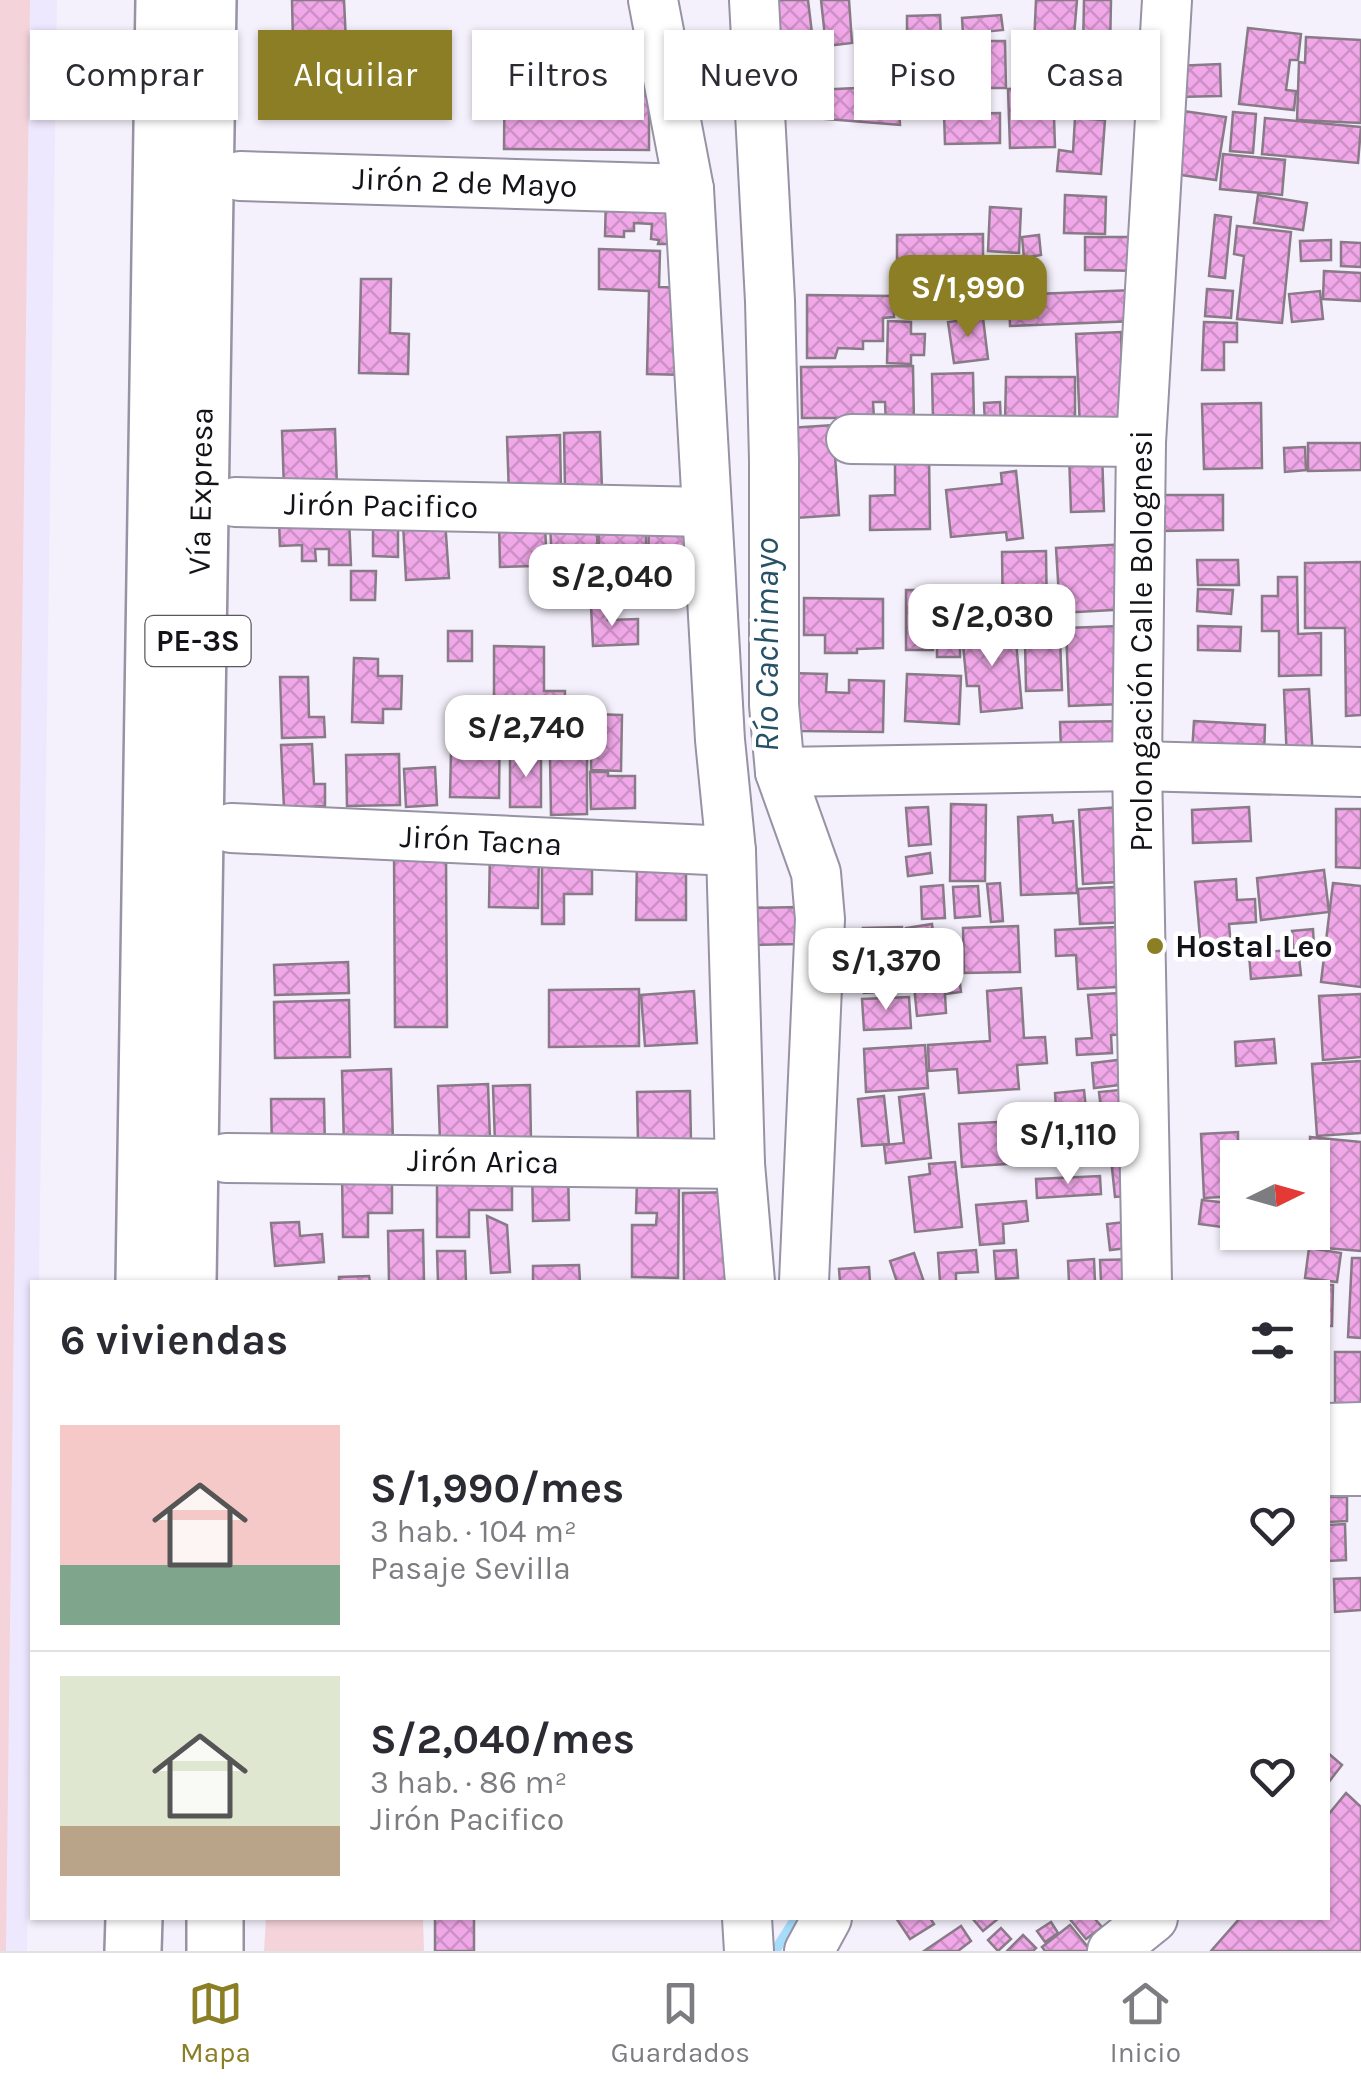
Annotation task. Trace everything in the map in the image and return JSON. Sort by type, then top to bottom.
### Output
[{"type":"main road","name":"PE-3S","points":[[106,1280],[126,0]]},
{"type":"main road","name":"Vía Expresa","points":[[164,0],[182,231],[172,898],[188,1280]]},
{"type":"main road","name":"Vía Expresa","points":[[182,231],[208,0]]},
{"type":"main road","name":"Vía Expresa","points":[[224,1280],[242,0]]},
{"type":"main road","points":[[120,367],[182,231]]},
{"type":"main road","points":[[182,231],[238,367]]},
{"type":"main road","points":[[172,898],[232,770]]},
{"type":"main road","points":[[114,775],[172,898]]},
{"type":"main road","name":"Vía Expresa","points":[[144,1280],[172,898]]},
{"type":"main road","points":[[96,1920],[96,1951]]},
{"type":"main road","points":[[134,1920],[134,1951]]},
{"type":"main road","points":[[177,1951],[178,1920]]},
{"type":"main road","points":[[215,1920],[215,1951]]},
{"type":"street","points":[[653,0],[689,188],[720,740],[732,851],[740,1164],[750,1280]]},
{"type":"street","points":[[754,0],[770,302],[774,706],[780,772],[816,873],[820,920],[804,1280]]},
{"type":"street","name":"Prolongación Calle Bolognesi","points":[[1146,1280],[1137,766],[1141,442],[1167,0]]},
{"type":"street","name":"Jirón 2 de Mayo","points":[[240,176],[689,188]]},
{"type":"street","points":[[851,439],[1141,442]]},
{"type":"street","name":"Jirón Pacifico","points":[[235,502],[707,512]]},
{"type":"street","points":[[780,772],[1137,766],[1361,772]]},
{"type":"street","name":"Jirón Tacna","points":[[231,828],[732,851]]},
{"type":"street","name":"Jirón Arica","points":[[226,1158],[740,1164]]},
{"type":"street","points":[[1330,1428],[1361,1428]]},
{"type":"street","points":[[1330,1471],[1361,1471]]},
{"type":"street","points":[[747,1920],[749,1951]]},
{"type":"street","points":[[809,1951],[826,1920]]},
{"type":"street","points":[[1112,1951],[1152,1920]]},
{"type":"shaded area","points":[[0,0],[57,0],[57,30],[30,30],[30,120],[55,120],[39,1280],[30,1280],[27,1951],[0,1951]]},
{"type":"shaded area","points":[[0,0],[30,0],[6,1951],[0,1951]]},
{"type":"shaded area","points":[[266,1920],[423,1920],[424,1951],[264,1951]]},
{"type":"building","points":[[292,0],[344,0],[345,30],[293,30]]},
{"type":"building","points":[[774,0],[808,0],[812,30],[777,30]]},
{"type":"building","points":[[821,0],[849,0],[852,43],[834,45],[834,30],[824,30]]},
{"type":"building","points":[[1036,0],[1077,0],[1074,30],[1035,30]]},
{"type":"building","points":[[1084,0],[1111,0],[1110,30],[1083,30]]},
{"type":"building","points":[[940,15],[941,30],[907,30],[907,16]]},
{"type":"building","points":[[1001,15],[1003,30],[963,30],[962,18]]},
{"type":"building","points":[[1248,28],[1301,34],[1298,60],[1290,60],[1286,90],[1296,91],[1294,110],[1239,104]]},
{"type":"building","points":[[1306,37],[1361,40],[1361,123],[1297,120],[1299,62],[1305,63]]},
{"type":"building","points":[[991,41],[1005,41],[1006,88],[991,88]]},
{"type":"building","points":[[644,46],[649,46],[649,150],[504,149],[504,120],[644,120]]},
{"type":"building","points":[[1220,64],[1221,96],[1176,97],[1175,66]]},
{"type":"building","points":[[854,88],[854,120],[900,120],[900,125],[834,120],[834,89]]},
{"type":"building","points":[[1008,89],[1011,120],[1054,120],[1055,147],[1010,148]]},
{"type":"building","points":[[1169,109],[1226,117],[1216,180],[1160,172]]},
{"type":"building","points":[[1233,112],[1256,114],[1253,153],[1230,151]]},
{"type":"building","points":[[991,113],[1000,113],[1000,143],[945,144],[944,120],[991,120]]},
{"type":"building","points":[[1265,118],[1361,127],[1358,163],[1262,154]]},
{"type":"building","points":[[1075,120],[1105,120],[1101,174],[1057,171],[1059,150],[1073,152]]},
{"type":"building","points":[[1223,154],[1285,160],[1282,195],[1220,189]]},
{"type":"building","points":[[1065,195],[1106,197],[1105,234],[1064,233]]},
{"type":"building","points":[[1258,195],[1307,203],[1303,230],[1254,223]]},
{"type":"building","points":[[606,197],[685,200],[684,244],[658,244],[659,240],[651,239],[652,224],[634,223],[634,231],[624,231],[624,237],[605,236]]},
{"type":"building","points":[[990,207],[1021,209],[1019,253],[988,251]]},
{"type":"building","points":[[1215,215],[1231,217],[1225,278],[1209,276]]},
{"type":"building","points":[[1237,226],[1291,232],[1282,323],[1237,319],[1244,256],[1234,254]]},
{"type":"building","points":[[983,234],[983,272],[944,273],[944,260],[897,261],[897,235]]},
{"type":"building","points":[[1039,235],[1041,255],[1024,258],[1022,237]]},
{"type":"building","points":[[1085,237],[1145,237],[1145,271],[1085,270]]},
{"type":"building","points":[[1331,240],[1331,260],[1301,261],[1300,241]]},
{"type":"building","points":[[1341,242],[1361,243],[1361,267],[1341,266]]},
{"type":"building","points":[[599,249],[660,251],[659,287],[688,288],[685,375],[647,374],[649,291],[599,289]]},
{"type":"building","points":[[1020,257],[1022,277],[997,279],[995,259]]},
{"type":"building","points":[[1324,271],[1361,273],[1361,301],[1323,299]]},
{"type":"building","points":[[971,276],[975,310],[945,314],[940,280]]},
{"type":"building","points":[[361,279],[391,279],[390,333],[409,334],[408,374],[359,373]]},
{"type":"building","points":[[1207,289],[1233,291],[1231,318],[1205,316]]},
{"type":"building","points":[[1134,290],[1136,321],[1010,326],[1009,295]]},
{"type":"building","points":[[1320,291],[1323,319],[1292,322],[1289,294]]},
{"type":"building","points":[[807,295],[894,296],[894,317],[883,318],[883,341],[863,341],[863,349],[838,348],[835,358],[807,358]]},
{"type":"building","points":[[983,318],[988,359],[954,363],[948,322]]},
{"type":"building","points":[[888,321],[911,322],[911,334],[925,334],[924,355],[911,355],[911,364],[887,363]]},
{"type":"building","points":[[1204,322],[1237,323],[1237,342],[1224,342],[1224,370],[1202,370]]},
{"type":"building","points":[[1121,332],[1124,428],[1080,429],[1076,334]]},
{"type":"building","points":[[913,366],[914,425],[886,425],[885,402],[873,402],[874,418],[802,418],[801,367]]},
{"type":"building","points":[[973,373],[974,420],[933,421],[932,374]]},
{"type":"building","points":[[1006,377],[1075,377],[1075,424],[1005,423]]},
{"type":"building","points":[[1000,402],[1001,424],[985,425],[984,403]]},
{"type":"building","points":[[1261,403],[1262,468],[1204,469],[1202,404]]},
{"type":"building","points":[[833,425],[839,515],[796,518],[790,428]]},
{"type":"building","points":[[335,429],[337,488],[284,489],[282,431]]},
{"type":"building","points":[[600,432],[602,489],[565,489],[564,433]]},
{"type":"building","points":[[560,435],[561,493],[509,495],[507,437]]},
{"type":"building","points":[[1308,443],[1361,443],[1361,470],[1308,471]]},
{"type":"building","points":[[1305,447],[1306,470],[1285,472],[1284,448]]},
{"type":"building","points":[[1102,452],[1104,511],[1071,512],[1069,453]]},
{"type":"building","points":[[929,454],[930,529],[870,530],[870,496],[895,495],[895,455]]},
{"type":"building","points":[[1016,471],[1023,538],[1007,540],[1006,532],[951,537],[946,490],[1002,484],[1001,473]]},
{"type":"building","points":[[1161,495],[1223,495],[1223,530],[1161,531]]},
{"type":"building","points":[[349,518],[351,565],[329,565],[329,549],[315,549],[316,561],[302,561],[302,545],[280,546],[279,520]]},
{"type":"building","points":[[445,520],[449,578],[406,580],[403,523]]},
{"type":"building","points":[[545,521],[547,578],[534,579],[534,566],[500,567],[499,522]]},
{"type":"building","points":[[597,524],[598,580],[580,580],[580,594],[554,594],[550,525]]},
{"type":"building","points":[[649,526],[691,527],[699,563],[648,561]]},
{"type":"building","points":[[373,527],[398,527],[398,557],[373,556]]},
{"type":"building","points":[[599,527],[646,527],[646,564],[599,563]]},
{"type":"building","points":[[1127,544],[1130,609],[1060,613],[1056,548]]},
{"type":"building","points":[[1046,551],[1047,622],[1003,623],[1002,552]]},
{"type":"building","points":[[1197,560],[1238,560],[1239,585],[1198,585]]},
{"type":"building","points":[[1361,562],[1361,715],[1346,716],[1345,628],[1305,628],[1305,563]]},
{"type":"building","points":[[351,571],[376,571],[375,600],[351,600]]},
{"type":"building","points":[[1278,577],[1297,577],[1298,634],[1321,633],[1321,675],[1279,676],[1279,631],[1262,631],[1262,596],[1278,596]]},
{"type":"building","points":[[1198,589],[1233,590],[1231,614],[1197,611]]},
{"type":"building","points":[[906,590],[934,590],[933,650],[906,650]]},
{"type":"building","points":[[960,591],[960,657],[937,657],[937,592]]},
{"type":"building","points":[[804,598],[883,599],[883,648],[825,653],[825,635],[804,635]]},
{"type":"building","points":[[591,606],[607,606],[608,620],[638,619],[638,644],[593,646]]},
{"type":"building","points":[[987,621],[988,643],[1016,641],[1022,708],[981,712],[979,686],[967,686],[961,624]]},
{"type":"building","points":[[1119,626],[1122,704],[1069,706],[1066,628]]},
{"type":"building","points":[[1198,626],[1241,627],[1240,651],[1198,650]]},
{"type":"building","points":[[448,631],[472,631],[472,661],[448,661]]},
{"type":"building","points":[[1060,639],[1062,690],[1026,691],[1025,640]]},
{"type":"building","points":[[494,646],[544,647],[544,691],[565,691],[564,723],[521,722],[521,714],[507,713],[508,703],[494,704]]},
{"type":"building","points":[[354,658],[378,659],[378,676],[402,676],[401,709],[383,709],[383,723],[352,722]]},
{"type":"building","points":[[789,673],[827,674],[826,692],[849,693],[849,680],[884,681],[883,732],[800,731],[788,722]]},
{"type":"building","points":[[907,674],[961,676],[959,724],[905,721]]},
{"type":"building","points":[[280,677],[308,677],[309,717],[324,717],[325,737],[282,738]]},
{"type":"building","points":[[1309,689],[1313,760],[1287,762],[1284,690]]},
{"type":"building","points":[[452,707],[500,708],[499,798],[450,797]]},
{"type":"building","points":[[592,714],[622,715],[621,771],[591,770]]},
{"type":"building","points":[[1133,721],[1134,749],[1061,750],[1060,722]]},
{"type":"building","points":[[1194,721],[1265,725],[1264,757],[1192,753]]},
{"type":"building","points":[[312,744],[314,784],[325,784],[325,806],[284,808],[281,745]]},
{"type":"building","points":[[510,753],[541,753],[541,807],[510,807]]},
{"type":"building","points":[[399,754],[400,805],[347,806],[346,755]]},
{"type":"building","points":[[550,758],[587,758],[587,814],[551,815]]},
{"type":"building","points":[[435,767],[437,805],[406,807],[404,769]]},
{"type":"building","points":[[590,772],[635,776],[635,808],[591,809]]},
{"type":"building","points":[[951,804],[986,805],[985,881],[950,881]]},
{"type":"building","points":[[1134,806],[1138,881],[1083,884],[1079,810]]},
{"type":"building","points":[[928,807],[931,844],[909,846],[906,808]]},
{"type":"building","points":[[1249,807],[1251,841],[1193,843],[1192,810]]},
{"type":"building","points":[[1336,809],[1361,809],[1361,868],[1336,867]]},
{"type":"building","points":[[1052,815],[1053,823],[1073,821],[1077,893],[1021,895],[1018,817]]},
{"type":"building","points":[[490,849],[539,850],[538,908],[489,907]]},
{"type":"building","points":[[394,852],[446,852],[447,1027],[395,1027]]},
{"type":"building","points":[[930,853],[932,873],[908,876],[906,857]]},
{"type":"building","points":[[592,856],[592,894],[564,894],[564,924],[542,924],[542,857]]},
{"type":"building","points":[[637,856],[686,857],[686,920],[636,920]]},
{"type":"building","points":[[1324,870],[1329,912],[1261,920],[1257,878]]},
{"type":"building","points":[[1236,879],[1237,900],[1255,899],[1256,922],[1229,924],[1231,947],[1201,949],[1195,882]]},
{"type":"building","points":[[1000,883],[1003,921],[991,922],[987,884]]},
{"type":"building","points":[[1333,883],[1361,886],[1361,987],[1321,982]]},
{"type":"building","points":[[943,885],[945,918],[922,919],[921,887]]},
{"type":"building","points":[[978,886],[980,916],[955,918],[953,887]]},
{"type":"building","points":[[1132,886],[1133,922],[1080,924],[1078,889]]},
{"type":"building","points":[[799,907],[800,944],[744,945],[743,908]]},
{"type":"building","points":[[932,924],[935,948],[910,951],[906,928]]},
{"type":"building","points":[[1018,926],[1020,972],[964,973],[963,928]]},
{"type":"building","points":[[1135,926],[1138,986],[1078,989],[1076,955],[1056,956],[1055,930]]},
{"type":"building","points":[[902,927],[903,952],[864,954],[863,928]]},
{"type":"building","points":[[1313,929],[1314,946],[1293,948],[1292,931]]},
{"type":"building","points":[[1298,949],[1301,975],[1251,979],[1249,954]]},
{"type":"building","points":[[908,959],[910,990],[864,993],[863,962]]},
{"type":"building","points":[[957,960],[961,992],[945,994],[946,1013],[917,1016],[912,965]]},
{"type":"building","points":[[348,962],[349,993],[275,995],[274,965]]},
{"type":"building","points":[[1021,988],[1024,1038],[1045,1037],[1047,1063],[1017,1065],[1019,1089],[959,1093],[957,1069],[929,1071],[928,1045],[990,1041],[987,991]]},
{"type":"building","points":[[639,989],[639,1046],[549,1047],[549,990]]},
{"type":"building","points":[[694,991],[697,1043],[645,1046],[641,995]]},
{"type":"building","points":[[1135,992],[1138,1034],[1111,1035],[1112,1053],[1077,1055],[1076,1039],[1092,1038],[1088,995]]},
{"type":"building","points":[[1361,994],[1361,1057],[1323,1060],[1319,996]]},
{"type":"building","points":[[909,997],[911,1028],[864,1030],[862,999]]},
{"type":"building","points":[[349,1000],[350,1057],[275,1058],[274,1002]]},
{"type":"building","points":[[1274,1039],[1276,1063],[1236,1066],[1235,1042]]},
{"type":"building","points":[[925,1045],[928,1088],[866,1092],[864,1049]]},
{"type":"building","points":[[1118,1060],[1120,1085],[1094,1088],[1092,1063]]},
{"type":"building","points":[[1361,1061],[1361,1133],[1317,1136],[1312,1064]]},
{"type":"building","points":[[391,1069],[393,1144],[344,1146],[342,1071]]},
{"type":"building","points":[[488,1084],[490,1139],[440,1141],[438,1086]]},
{"type":"building","points":[[530,1085],[531,1142],[495,1143],[493,1086]]},
{"type":"building","points":[[1129,1089],[1132,1114],[1102,1118],[1099,1092]]},
{"type":"building","points":[[1084,1090],[1087,1119],[1057,1122],[1055,1093]]},
{"type":"building","points":[[690,1091],[691,1142],[638,1143],[637,1092]]},
{"type":"building","points":[[924,1094],[931,1158],[886,1163],[884,1145],[904,1143],[899,1097]]},
{"type":"building","points":[[884,1096],[889,1144],[862,1146],[858,1099]]},
{"type":"building","points":[[271,1099],[324,1099],[325,1150],[272,1151]]},
{"type":"building","points":[[1019,1121],[1023,1163],[962,1167],[959,1124]]},
{"type":"building","points":[[1238,1132],[1238,1140],[1220,1140],[1220,1197],[1204,1198],[1201,1134]]},
{"type":"building","points":[[1102,1137],[1103,1156],[1034,1162],[1033,1143]]},
{"type":"building","points":[[1136,1137],[1141,1195],[1115,1197],[1109,1139]]},
{"type":"building","points":[[1310,1137],[1361,1142],[1361,1251],[1330,1248],[1330,1140]]},
{"type":"building","points":[[955,1162],[962,1227],[915,1232],[909,1177],[930,1174],[929,1164]]},
{"type":"building","points":[[568,1163],[569,1220],[533,1221],[532,1164]]},
{"type":"building","points":[[342,1173],[392,1173],[392,1213],[368,1213],[368,1237],[343,1237]]},
{"type":"building","points":[[1100,1176],[1101,1194],[1037,1198],[1036,1179]]},
{"type":"building","points":[[437,1179],[512,1179],[512,1210],[469,1210],[469,1237],[437,1237]]},
{"type":"building","points":[[637,1181],[679,1182],[678,1278],[632,1277],[632,1225],[656,1225],[657,1213],[636,1213]]},
{"type":"building","points":[[740,1192],[741,1280],[684,1280],[683,1193]]},
{"type":"building","points":[[1202,1200],[1220,1202],[1220,1227],[1199,1224]]},
{"type":"building","points":[[1026,1201],[1028,1221],[1003,1224],[1004,1243],[980,1245],[976,1205]]},
{"type":"building","points":[[487,1216],[507,1225],[510,1272],[491,1273]]},
{"type":"building","points":[[1134,1221],[1137,1247],[1110,1250],[1107,1224]]},
{"type":"building","points":[[299,1222],[300,1236],[322,1234],[324,1262],[275,1266],[271,1223]]},
{"type":"building","points":[[423,1230],[424,1280],[389,1280],[388,1231]]},
{"type":"building","points":[[976,1250],[978,1272],[956,1273],[956,1280],[940,1280],[938,1253]]},
{"type":"building","points":[[1016,1250],[1018,1278],[996,1279],[994,1251]]},
{"type":"building","points":[[1309,1250],[1341,1253],[1337,1282],[1305,1278]]},
{"type":"building","points":[[437,1251],[465,1251],[466,1280],[438,1280]]},
{"type":"building","points":[[914,1253],[923,1280],[896,1280],[890,1261]]},
{"type":"building","points":[[1352,1258],[1361,1258],[1361,1338],[1348,1337]]},
{"type":"building","points":[[1094,1259],[1095,1280],[1069,1280],[1068,1261]]},
{"type":"building","points":[[1144,1259],[1145,1280],[1101,1280],[1100,1260]]},
{"type":"building","points":[[579,1265],[580,1280],[533,1280],[533,1266]]},
{"type":"building","points":[[869,1267],[870,1280],[840,1280],[839,1269]]},
{"type":"building","points":[[369,1276],[370,1280],[339,1280]]},
{"type":"building","points":[[1330,1285],[1333,1285],[1330,1326]]},
{"type":"building","points":[[1335,1352],[1361,1352],[1361,1411],[1335,1411]]},
{"type":"building","points":[[1330,1497],[1347,1497],[1347,1521],[1330,1522]]},
{"type":"building","points":[[1345,1524],[1346,1560],[1330,1561],[1330,1525]]},
{"type":"building","points":[[1361,1578],[1361,1610],[1335,1612],[1334,1579]]},
{"type":"building","points":[[1330,1755],[1342,1765],[1330,1780]]},
{"type":"building","points":[[1346,1793],[1361,1807],[1361,1951],[1211,1951],[1238,1920],[1330,1920],[1330,1813]]},
{"type":"building","points":[[435,1920],[474,1920],[474,1951],[435,1951]]},
{"type":"building","points":[[897,1920],[931,1920],[934,1924],[910,1939]]},
{"type":"building","points":[[974,1920],[997,1920],[983,1931]]},
{"type":"building","points":[[1071,1920],[1096,1920],[1102,1927],[1086,1939]]},
{"type":"building","points":[[1051,1922],[1058,1933],[1045,1942],[1037,1931]]},
{"type":"building","points":[[1070,1925],[1091,1951],[1045,1951],[1042,1947]]},
{"type":"building","points":[[961,1926],[971,1941],[958,1951],[924,1951]]},
{"type":"building","points":[[1001,1928],[1011,1939],[998,1951],[988,1940]]},
{"type":"building","points":[[1023,1935],[1036,1948],[1033,1951],[1007,1951]]},
{"type":"waterway","name":"Río Cachimayo","points":[[775,1951],[795,1920]]},
{"type":"place","name":"Hostal Leo","points":[[1155,946]]}]
